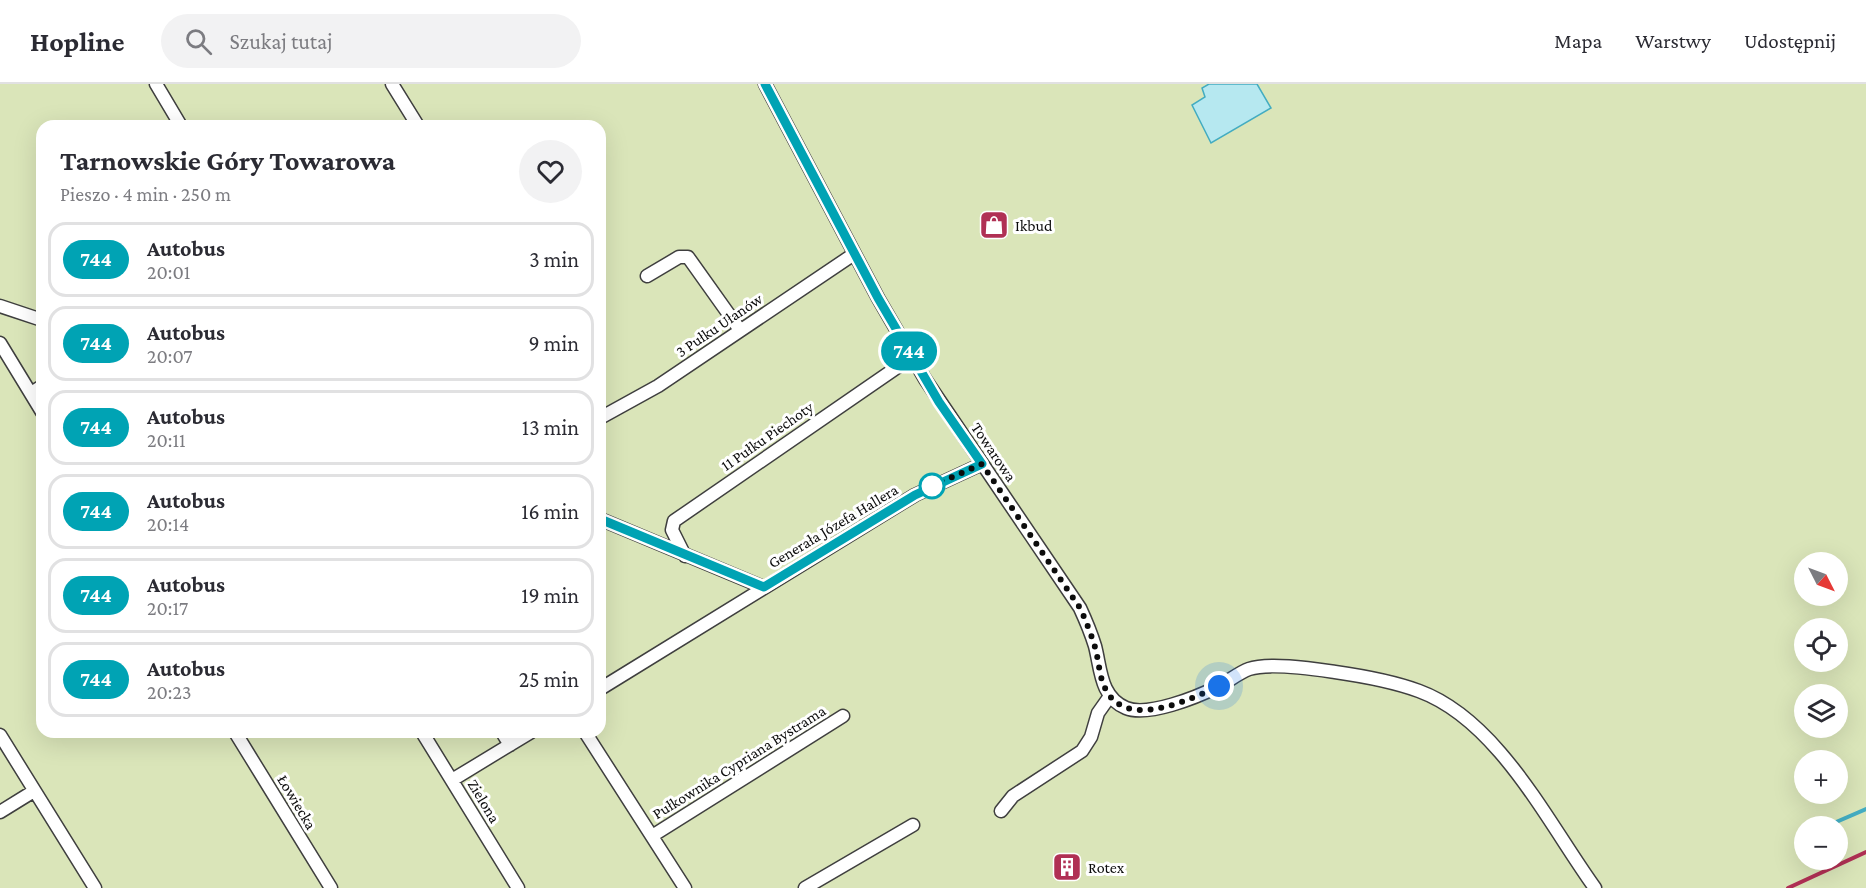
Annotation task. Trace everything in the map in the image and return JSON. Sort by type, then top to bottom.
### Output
[{"type":"street","points":[[156,84],[177,120]]},
{"type":"street","points":[[392,84],[414,120]]},
{"type":"street","name":"Towarowa","points":[[765,84],[796,137],[854,254],[939,402],[1080,608],[1089,628],[1104,687],[1110,696]]},
{"type":"street","name":"3 Pułku Ułanów","points":[[606,415],[658,386],[854,254]]},
{"type":"street","points":[[647,276],[679,257],[688,257],[740,330]]},
{"type":"street","points":[[0,306],[36,318]]},
{"type":"street","points":[[0,343],[36,402]]},
{"type":"street","name":"11 Pułku Piechoty","points":[[685,556],[672,530],[674,520],[912,357]]},
{"type":"street","points":[[30,393],[36,390]]},
{"type":"street","name":"Generała Józefa Hallera","points":[[606,522],[759,585],[915,495],[982,464]]},
{"type":"street","points":[[606,685],[759,585]]},
{"type":"street","points":[[1001,811],[1013,796],[1082,752],[1091,738],[1098,713],[1110,696],[1125,707],[1143,710],[1201,694],[1249,669],[1265,667],[1359,676],[1419,691],[1458,714],[1488,740],[1519,778],[1595,888]]},
{"type":"street","name":"Pułkownika Cypriana Bystrama","points":[[652,836],[843,716]]},
{"type":"street","points":[[0,735],[95,888]]},
{"type":"street","name":"Łowiecka","points":[[239,738],[331,888]]},
{"type":"street","name":"Zielona","points":[[426,738],[518,888]]},
{"type":"street","points":[[506,738],[510,745]]},
{"type":"street","points":[[452,780],[521,738]]},
{"type":"street","name":"Pułkownika Cypriana Bystrama","points":[[589,738],[685,888]]},
{"type":"street","points":[[0,812],[34,791]]},
{"type":"street","points":[[805,888],[913,825]]},
{"type":"green space","points":[[0,84],[1866,84],[1866,888],[0,888]]},
{"type":"water","points":[[1209,84],[1257,84],[1271,108],[1211,143],[1192,105],[1205,97],[1202,88]]},
{"type":"waterway","points":[[1848,817],[1866,809]]},
{"type":"railway","points":[[1788,888],[1866,852]]},
{"type":"bus line","name":"744","points":[[606,522],[764,587],[915,495],[982,464],[939,402],[878,298],[826,202],[796,137],[765,84]]},
{"type":"place","name":"Ikbud","points":[[994,225]]},
{"type":"place","name":"Rotex","points":[[1067,867]]},
{"type":"route","points":[[932,486],[982,464],[1080,608],[1089,628],[1104,687],[1118,703],[1130,709],[1143,710],[1183,700],[1219,686]]}]
